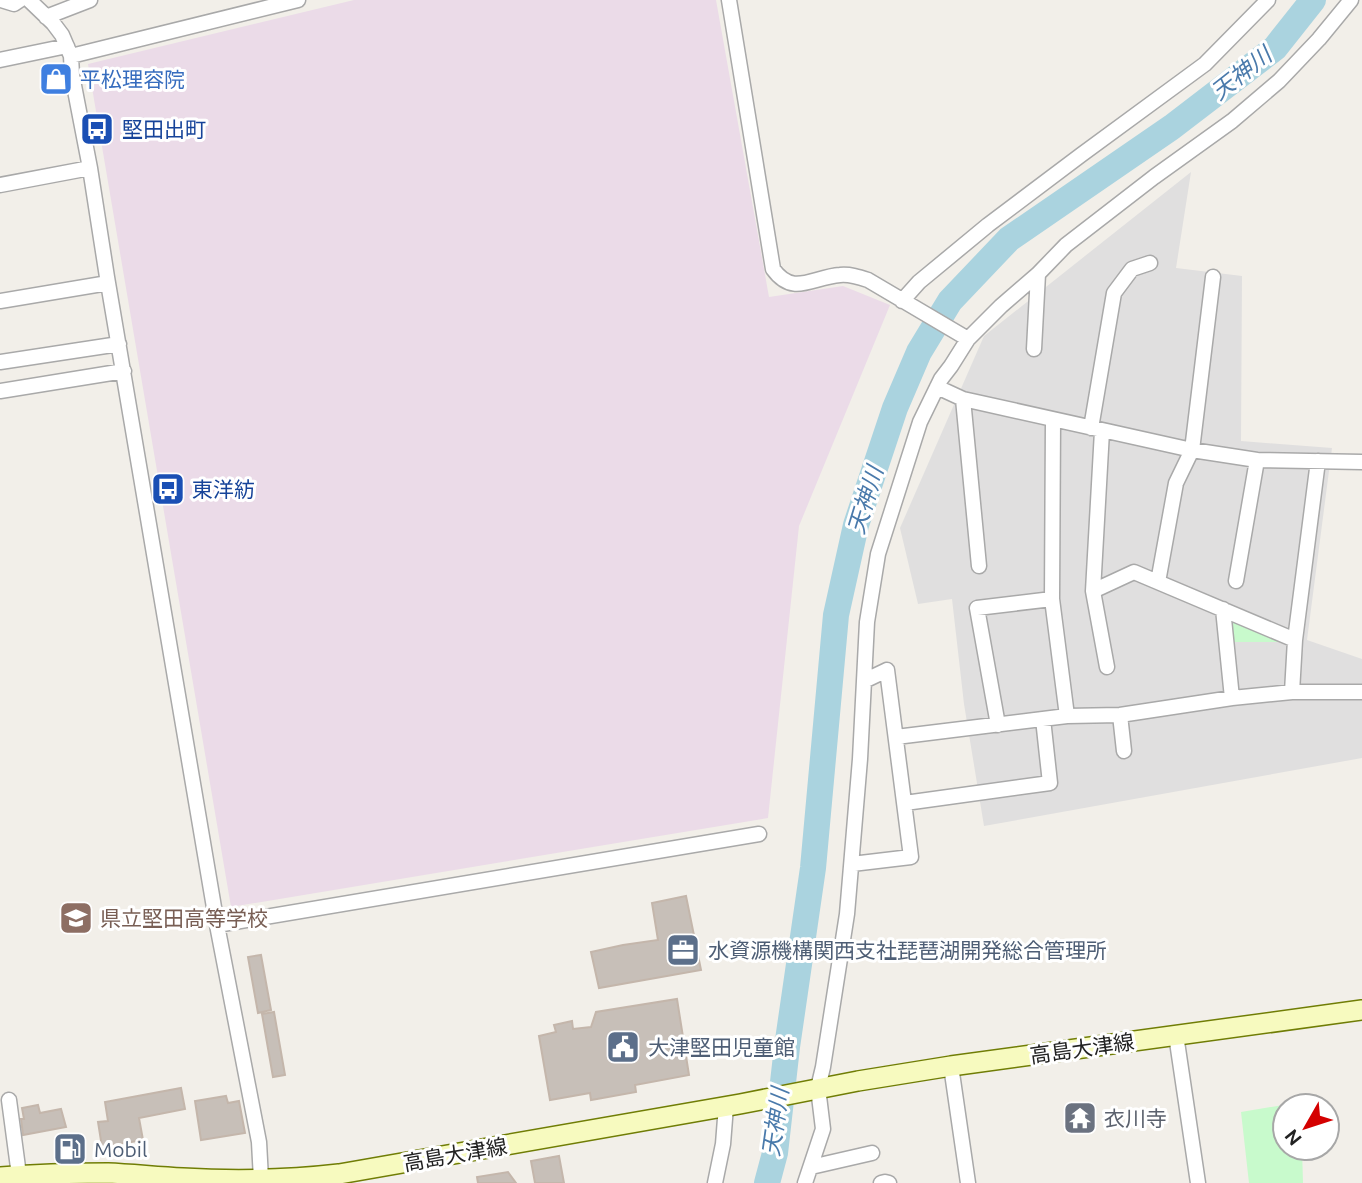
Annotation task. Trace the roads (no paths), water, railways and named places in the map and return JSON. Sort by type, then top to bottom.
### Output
[{"type":"main road","name":"高島大津線","points":[[811,1090],[951,1066],[1362,1010]]},
{"type":"main road","points":[[733,1105],[811,1090]]},
{"type":"main road","name":"高島大津線","points":[[10,1176],[110,1173],[260,1181],[303,1178],[733,1105]]},
{"type":"street","points":[[1,0],[14,4],[20,0]]},
{"type":"street","points":[[29,0],[62,35],[69,51],[217,925],[259,1142],[260,1181]]},
{"type":"street","points":[[46,17],[90,0]]},
{"type":"street","points":[[0,60],[69,51],[298,0]]},
{"type":"street","points":[[729,0],[773,269],[779,278],[789,284],[839,275],[852,275],[868,280],[964,337]]},
{"type":"street","points":[[908,304],[919,282],[988,225],[1205,64],[1268,0]]},
{"type":"street","points":[[805,1183],[823,1129],[811,1090],[823,1067],[847,914],[867,622],[878,554],[920,422],[964,337],[1038,274],[1066,245],[1232,121],[1279,81],[1351,0]]},
{"type":"street","points":[[0,185],[90,168]]},
{"type":"street","points":[[1107,667],[1093,591],[1097,430],[1114,293],[1132,269],[1150,263]]},
{"type":"street","points":[[1034,349],[1038,274]]},
{"type":"street","points":[[1158,582],[1176,483],[1192,450],[1213,277]]},
{"type":"street","points":[[0,301],[108,283]]},
{"type":"street","points":[[0,362],[119,344]]},
{"type":"street","points":[[0,391],[124,372]]},
{"type":"street","points":[[937,387],[963,399],[1192,450],[1257,460],[1362,462]]},
{"type":"street","points":[[963,399],[979,566]]},
{"type":"street","points":[[1052,420],[1052,599],[1067,716]]},
{"type":"street","points":[[1236,581],[1257,460]]},
{"type":"street","points":[[1292,692],[1318,461]]},
{"type":"street","points":[[1093,591],[1134,572],[1296,640]]},
{"type":"street","points":[[998,724],[977,608],[1052,599]]},
{"type":"street","points":[[1223,609],[1232,698]]},
{"type":"street","points":[[852,864],[911,857],[887,670],[864,681]]},
{"type":"street","points":[[896,737],[1067,716],[1120,715],[1292,692],[1362,692]]},
{"type":"street","points":[[1120,715],[1124,751]]},
{"type":"street","points":[[905,803],[1050,783],[1043,719]]},
{"type":"street","points":[[217,925],[759,834]]},
{"type":"street","points":[[1176,1035],[1198,1183]]},
{"type":"street","points":[[951,1066],[968,1183]]},
{"type":"street","points":[[9,1100],[10,1176]]},
{"type":"street","points":[[715,1183],[733,1105]]},
{"type":"street","points":[[811,1167],[872,1153]]},
{"type":"street","points":[[881,1183],[889,1183]]},
{"type":"waterway","name":"天神川","points":[[767,1183],[775,1153],[787,1047],[813,868],[836,615],[856,525],[895,408],[919,352],[950,301],[1009,239],[1172,127],[1275,48],[1313,0]]},
{"type":"place","name":"平松理容院","points":[[56,79]]},
{"type":"place","name":"堅田出町","points":[[97,129]]},
{"type":"place","name":"東洋紡","points":[[168,489]]},
{"type":"place","name":"県立堅田高等学校","points":[[76,918]]},
{"type":"place","name":"水資源機構関西支社琵琶湖開発総合管理所","points":[[683,950]]},
{"type":"place","name":"大津堅田児童館","points":[[623,1047]]},
{"type":"place","name":"衣川寺","points":[[1080,1118]]},
{"type":"place","name":"Mobil","points":[[70,1149]]}]
